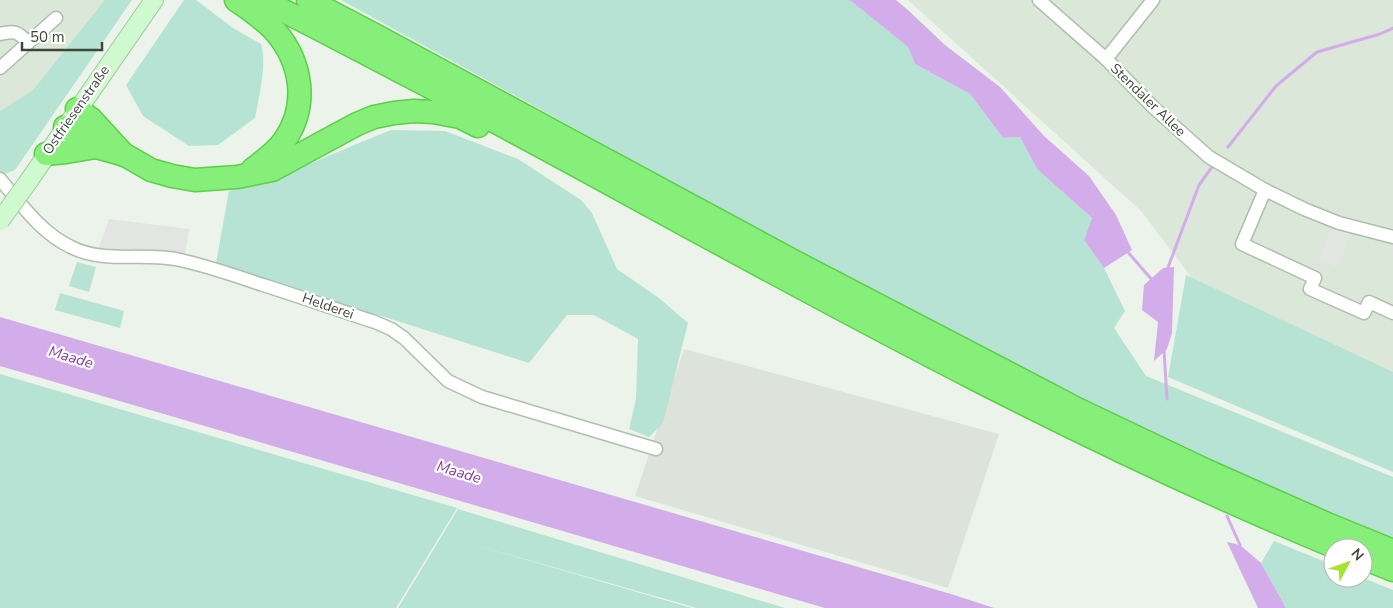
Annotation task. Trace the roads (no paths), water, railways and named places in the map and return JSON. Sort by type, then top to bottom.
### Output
[{"type":"highway","points":[[236,0],[262,18],[285,44],[293,58],[298,73],[300,90],[298,109],[293,125],[284,141],[273,153],[246,175]]},
{"type":"highway","points":[[262,0],[306,21],[529,140],[942,363],[1073,428],[1195,485],[1323,541]]},
{"type":"highway","points":[[308,0],[795,262],[1078,410],[1222,478],[1393,551]]},
{"type":"highway","points":[[46,154],[96,147],[124,156],[152,170],[172,176],[194,180],[219,180],[272,170],[356,124],[374,117],[414,111],[460,117],[507,139],[529,140]]},
{"type":"highway","points":[[71,118],[96,147]]},
{"type":"highway","points":[[71,118],[91,119],[124,156]]},
{"type":"highway","points":[[1373,562],[1393,570]]},
{"type":"main road","name":"Ostfriesenstraße","points":[[0,221],[154,0]]},
{"type":"street","name":"Stendaler Allee","points":[[1039,0],[1106,59],[1154,108],[1209,157],[1265,190],[1304,209],[1339,223],[1393,237]]},
{"type":"street","points":[[1106,59],[1153,0]]},
{"type":"street","points":[[0,68],[56,18]]},
{"type":"street","points":[[0,34],[16,32],[28,43]]},
{"type":"street","name":"Helderei","points":[[0,179],[35,220],[50,234],[72,248],[99,256],[169,258],[183,261],[236,276],[375,322],[391,329],[404,338],[448,381],[482,397],[656,449]]},
{"type":"street","points":[[1265,190],[1242,244],[1315,278],[1310,289],[1327,297],[1364,313],[1369,302],[1393,313]]},
{"type":"water","points":[[847,0],[896,0],[945,45],[1000,87],[1044,136],[1089,176],[1116,215],[1132,250],[1104,268],[1084,240],[1092,218],[1037,169],[1020,137],[1003,138],[970,94],[915,64],[908,47],[851,1]]},
{"type":"water","points":[[1174,267],[1172,333],[1167,349],[1154,361],[1158,322],[1142,310],[1144,285],[1163,268]]},
{"type":"water","name":"Maade","points":[[0,317],[994,608],[825,608],[0,366]]},
{"type":"water","points":[[1227,542],[1240,545],[1261,563],[1286,608],[1258,608]]},
{"type":"waterway","points":[[1228,147],[1276,86],[1317,52],[1380,34],[1393,28]]},
{"type":"waterway","points":[[1167,270],[1199,185],[1212,167]]},
{"type":"waterway","points":[[1126,250],[1153,281]]},
{"type":"waterway","points":[[1164,350],[1167,399]]},
{"type":"waterway","points":[[1227,516],[1240,545]]}]
